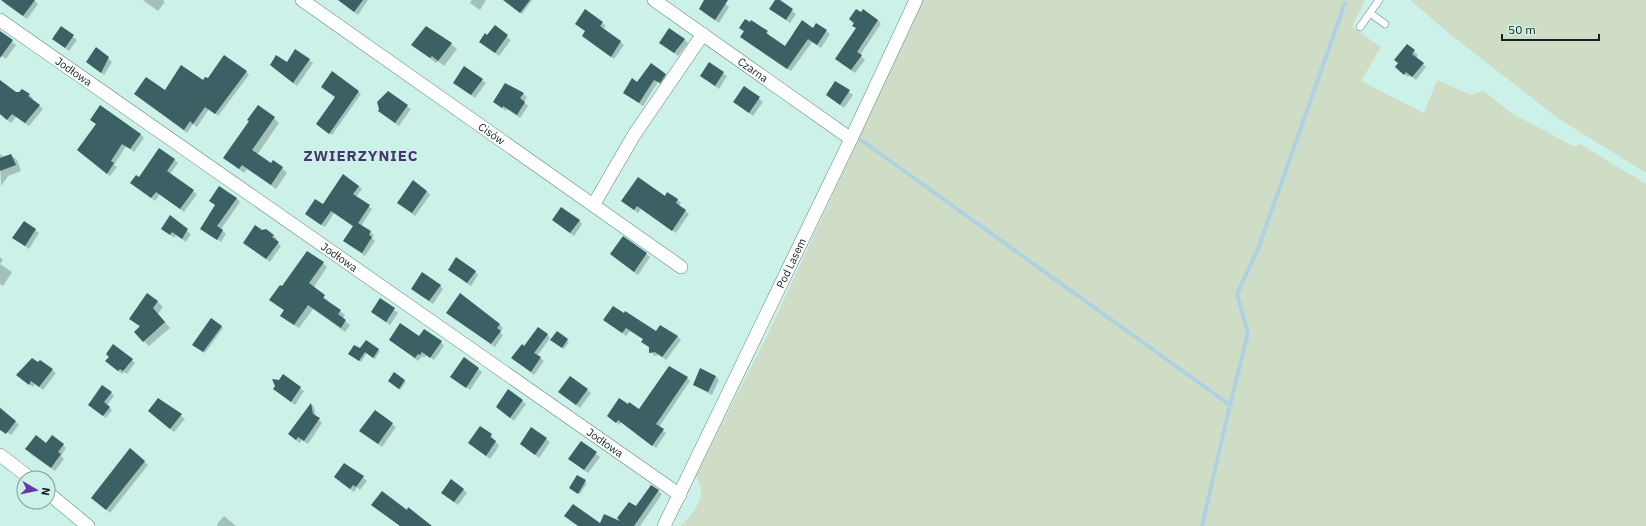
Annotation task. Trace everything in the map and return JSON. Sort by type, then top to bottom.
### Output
[{"type":"street","name":"Cisów","points":[[302,0],[594,204],[681,267]]},
{"type":"street","name":"Czarna","points":[[654,0],[851,139]]},
{"type":"street","name":"Pod Lasem","points":[[664,526],[851,139],[916,0]]},
{"type":"street","name":"Jodłowa","points":[[0,20],[680,495]]},
{"type":"street","points":[[594,204],[634,135],[703,34]]},
{"type":"street","points":[[0,455],[20,470]]},
{"type":"street","points":[[56,500],[88,526]]},
{"type":"lane","points":[[1360,27],[1379,0]]},
{"type":"lane","points":[[1370,13],[1385,24]]},
{"type":"green space","points":[[923,0],[1365,0],[1352,27],[1381,47],[1361,81],[1424,113],[1437,80],[1471,95],[1483,91],[1513,114],[1573,146],[1580,144],[1646,184],[1646,526],[680,526],[690,516],[699,502],[701,489],[696,475],[767,336]]},
{"type":"green space","points":[[1410,0],[1646,0],[1646,173],[1559,119],[1451,35]]},
{"type":"building","points":[[1,0],[35,0],[23,16]]},
{"type":"building","points":[[338,0],[363,0],[354,12]]},
{"type":"building","points":[[503,0],[530,0],[520,13]]},
{"type":"building","points":[[704,0],[728,0],[715,20],[699,9]]},
{"type":"building","points":[[775,0],[780,0],[793,9],[786,20],[769,9]]},
{"type":"building","points":[[585,9],[603,22],[600,26],[621,41],[611,57],[582,36],[585,31],[575,24]]},
{"type":"building","points":[[856,9],[861,12],[863,9],[878,20],[857,52],[862,55],[851,70],[835,59],[856,28],[852,26],[854,23],[849,19]]},
{"type":"building","points":[[745,19],[750,22],[751,20],[768,31],[766,33],[785,46],[802,20],[813,28],[816,23],[827,30],[817,45],[808,39],[787,69],[740,37],[744,31],[739,28]]},
{"type":"building","points":[[495,25],[508,35],[495,53],[479,42],[485,33],[487,35]]},
{"type":"building","points":[[61,26],[74,35],[65,48],[52,39]]},
{"type":"building","points":[[426,26],[452,43],[438,61],[432,56],[430,58],[411,45]]},
{"type":"building","points":[[669,28],[685,39],[674,53],[659,43]]},
{"type":"building","points":[[0,31],[13,40],[0,58]]},
{"type":"building","points":[[1407,44],[1415,50],[1412,54],[1424,63],[1412,77],[1406,72],[1404,75],[1395,67],[1398,63],[1394,60]]},
{"type":"building","points":[[96,47],[109,57],[101,73],[86,62]]},
{"type":"building","points":[[295,49],[310,59],[293,83],[270,65],[276,55],[287,62]]},
{"type":"building","points":[[224,55],[247,71],[215,114],[205,107],[193,124],[190,121],[184,130],[134,94],[146,77],[165,90],[181,65],[203,80],[205,77],[208,78]]},
{"type":"building","points":[[709,62],[724,72],[715,86],[700,76]]},
{"type":"building","points":[[651,63],[666,74],[660,83],[654,80],[639,103],[623,93],[632,78],[637,82]]},
{"type":"building","points":[[464,66],[483,79],[471,95],[453,83]]},
{"type":"building","points":[[332,71],[359,91],[329,134],[316,124],[335,97],[321,87]]},
{"type":"building","points":[[0,80],[16,92],[19,92],[22,89],[30,94],[28,96],[40,105],[25,123],[12,114],[7,120],[0,114]]},
{"type":"building","points":[[835,81],[850,90],[840,105],[826,95]]},
{"type":"building","points":[[505,83],[524,93],[520,98],[525,102],[517,115],[503,106],[502,108],[493,102]]},
{"type":"building","points":[[744,86],[760,97],[749,113],[733,102]]},
{"type":"building","points":[[388,91],[408,105],[395,123],[378,111],[379,109],[377,102]]},
{"type":"building","points":[[100,105],[141,134],[130,149],[122,144],[111,161],[114,163],[107,174],[77,150],[96,124],[90,120]]},
{"type":"building","points":[[258,105],[275,117],[252,150],[271,163],[273,160],[283,167],[271,185],[242,165],[239,169],[223,158],[249,121],[247,120]]},
{"type":"building","points":[[159,148],[175,159],[167,171],[194,190],[180,209],[156,192],[151,198],[130,183],[136,175],[139,177]]},
{"type":"building","points":[[11,154],[16,165],[0,171],[0,158]]},
{"type":"building","points":[[343,174],[359,186],[353,194],[370,205],[358,223],[371,231],[369,235],[372,237],[362,253],[343,241],[353,226],[331,211],[321,225],[305,214],[315,199],[323,204]]},
{"type":"building","points":[[638,177],[665,196],[667,192],[678,199],[676,203],[686,210],[672,231],[637,206],[634,210],[621,201]]},
{"type":"building","points":[[413,180],[427,191],[412,213],[397,203]]},
{"type":"building","points":[[219,186],[237,198],[217,226],[223,230],[217,240],[200,229],[215,205],[209,201]]},
{"type":"building","points":[[561,207],[580,220],[570,233],[552,220]]},
{"type":"building","points":[[170,215],[188,229],[182,239],[172,232],[170,235],[161,229]]},
{"type":"building","points":[[24,221],[36,229],[25,246],[12,238]]},
{"type":"building","points":[[255,225],[262,230],[266,229],[274,235],[272,237],[279,242],[266,259],[243,243]]},
{"type":"building","points":[[623,236],[647,253],[634,272],[610,254]]},
{"type":"building","points":[[307,251],[324,262],[309,283],[325,295],[323,298],[341,310],[338,314],[346,320],[341,328],[308,305],[294,325],[280,316],[284,310],[269,300],[280,285],[282,286]]},
{"type":"building","points":[[456,257],[476,271],[467,283],[448,270]]},
{"type":"building","points":[[422,272],[441,285],[429,301],[411,289]]},
{"type":"building","points":[[147,293],[158,301],[153,308],[165,322],[143,342],[134,332],[140,326],[129,319]]},
{"type":"building","points":[[460,293],[500,324],[497,328],[501,331],[491,344],[446,313]]},
{"type":"building","points":[[380,298],[395,308],[386,322],[371,312]]},
{"type":"building","points":[[613,306],[624,313],[625,311],[656,331],[660,325],[678,336],[662,357],[655,352],[649,353],[649,347],[641,342],[643,339],[626,328],[622,333],[603,320]]},
{"type":"building","points":[[211,318],[222,326],[203,352],[192,345]]},
{"type":"building","points":[[400,323],[419,336],[424,329],[442,341],[430,358],[422,352],[415,358],[389,340]]},
{"type":"building","points":[[538,327],[548,334],[534,353],[541,357],[531,372],[511,358],[522,344],[524,346]]},
{"type":"building","points":[[557,331],[568,339],[562,348],[550,340]]},
{"type":"building","points":[[366,340],[379,349],[373,358],[365,352],[359,361],[348,354],[354,345],[360,348]]},
{"type":"building","points":[[113,344],[133,359],[123,371],[120,369],[118,371],[105,361],[109,357],[106,354]]},
{"type":"building","points":[[464,357],[479,368],[466,388],[450,377]]},
{"type":"building","points":[[32,358],[38,362],[40,360],[53,369],[39,387],[31,381],[29,385],[16,375]]},
{"type":"building","points":[[669,366],[688,377],[656,424],[664,429],[652,446],[618,420],[616,423],[607,416],[619,398],[628,404],[629,402],[639,409]]},
{"type":"building","points":[[700,368],[716,376],[708,392],[693,385]]},
{"type":"building","points":[[394,372],[405,380],[399,389],[388,381]]},
{"type":"building","points":[[283,374],[301,387],[291,402],[273,389],[275,386],[272,379],[279,380]]},
{"type":"building","points":[[570,376],[588,389],[576,405],[558,392]]},
{"type":"building","points":[[102,385],[112,392],[104,402],[110,407],[103,416],[88,405]]},
{"type":"building","points":[[508,389],[523,400],[510,418],[496,407]]},
{"type":"building","points":[[158,398],[182,414],[170,429],[148,411]]},
{"type":"building","points":[[311,403],[313,414],[320,418],[304,441],[298,437],[296,440],[288,434]]},
{"type":"building","points":[[0,408],[16,421],[6,434],[0,430]]},
{"type":"building","points":[[375,410],[393,423],[378,444],[359,431]]},
{"type":"building","points":[[480,426],[492,434],[490,437],[496,441],[486,456],[468,443]]},
{"type":"building","points":[[531,427],[547,438],[535,455],[520,444]]},
{"type":"building","points":[[36,435],[46,443],[52,435],[64,444],[58,452],[61,454],[51,468],[25,449]]},
{"type":"building","points":[[581,441],[597,452],[584,470],[568,459]]},
{"type":"building","points":[[130,448],[145,461],[106,510],[91,498]]},
{"type":"building","points":[[344,463],[364,476],[356,487],[353,485],[350,489],[334,477]]},
{"type":"building","points":[[577,475],[586,480],[578,494],[569,488]]},
{"type":"building","points":[[451,479],[464,489],[454,502],[441,493]]},
{"type":"building","points":[[651,485],[659,490],[634,526],[578,526],[564,516],[573,504],[600,523],[604,514],[620,521],[617,518],[629,502],[636,506]]},
{"type":"building","points":[[382,491],[407,510],[408,507],[432,526],[400,526],[371,505]]},
{"type":"waterway","points":[[861,140],[1230,405],[1248,333],[1237,294],[1258,249],[1345,3]]},
{"type":"waterway","points":[[1202,526],[1229,409]]},
{"type":"district","name":"ZWIERZYNIEC","points":[[361,155]]}]
